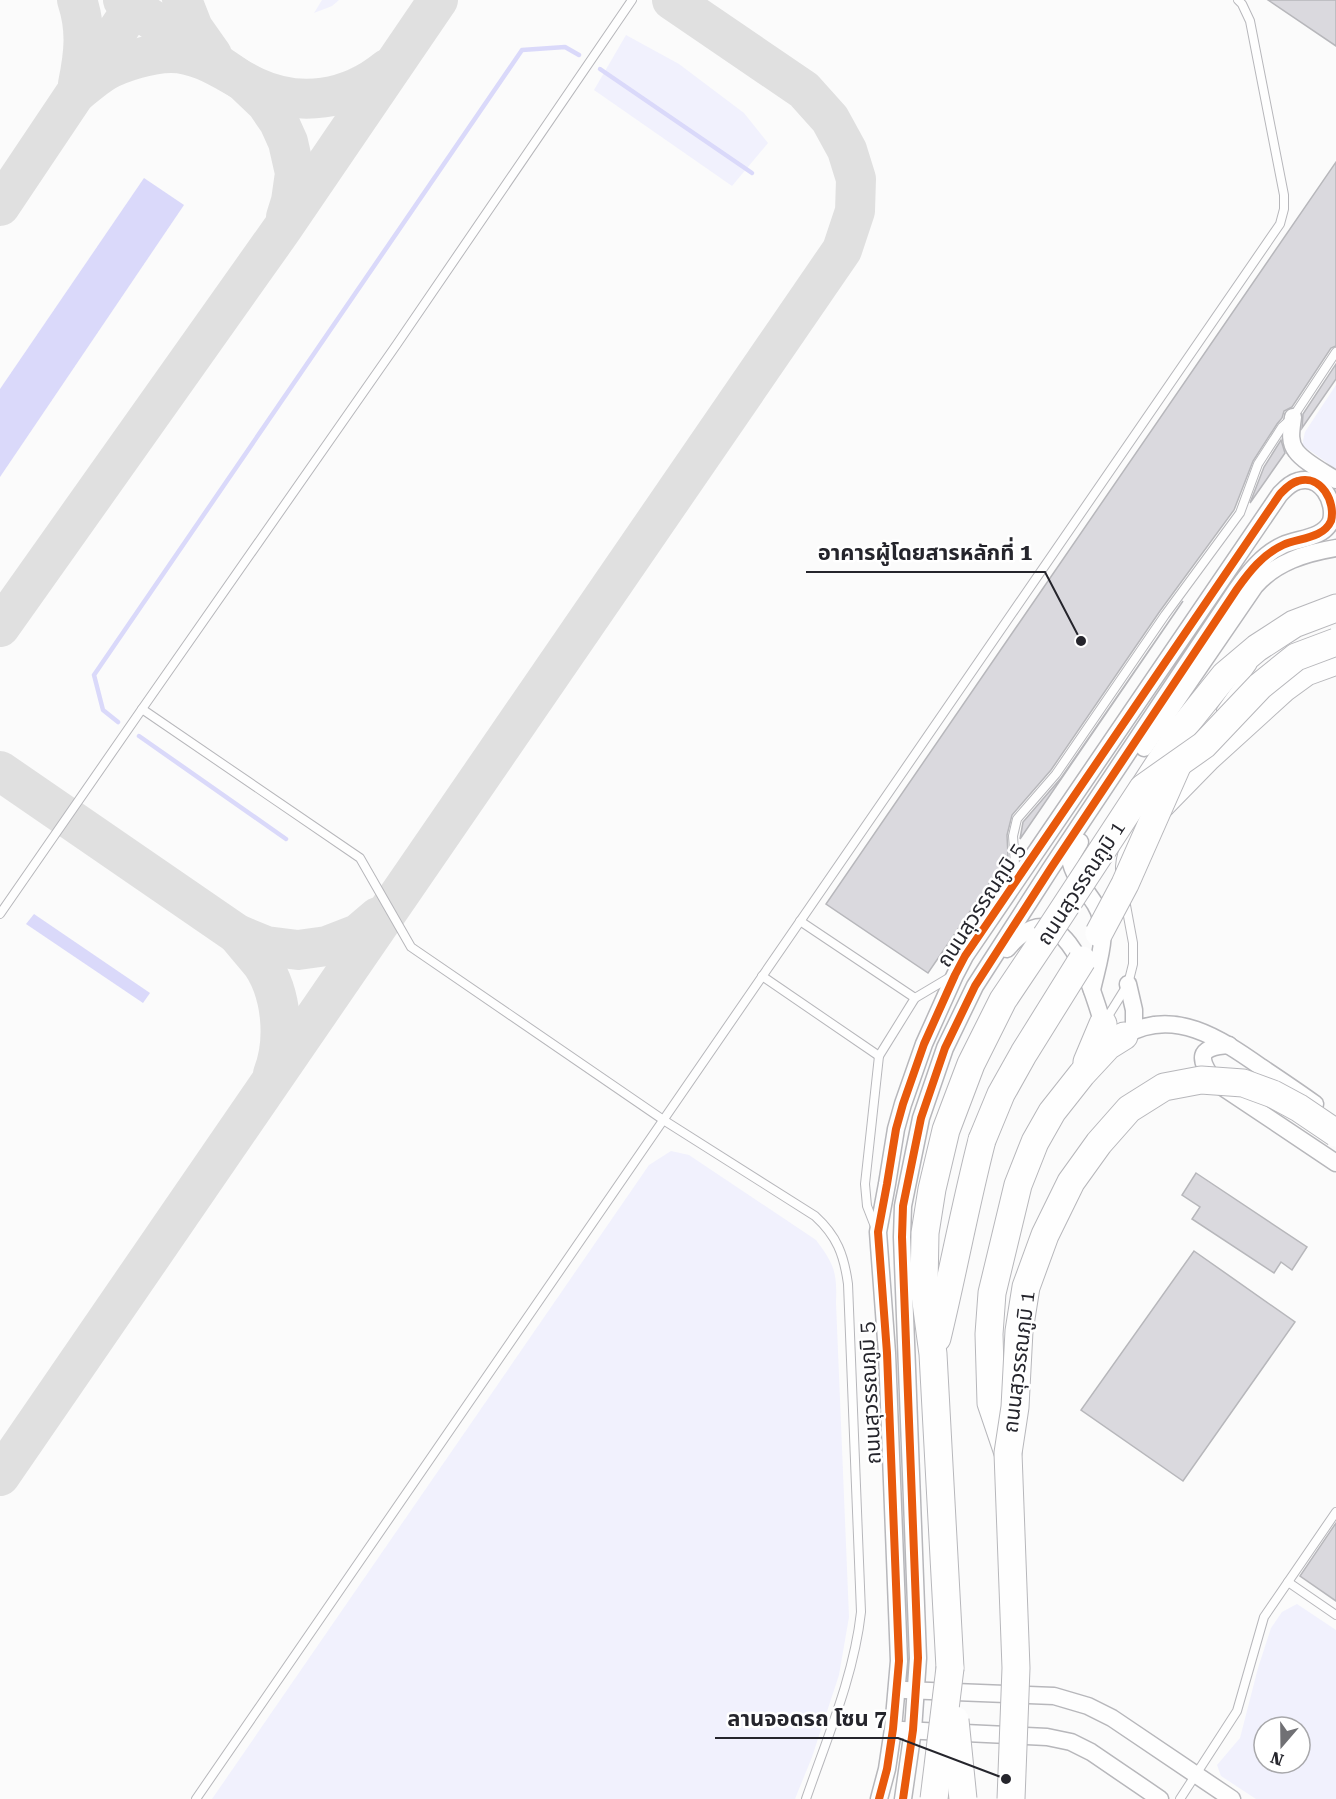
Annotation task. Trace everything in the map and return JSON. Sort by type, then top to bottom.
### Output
[{"type":"highway","name":"ถนนสุวรรณภูมิ 1","points":[[933,1354],[981,1140],[1001,1094],[1024,1053],[1099,933],[1120,894],[1151,798],[1181,730],[1225,675],[1257,648],[1294,624],[1336,609]]},
{"type":"highway","name":"ถนนสุวรรณภูมิ 1","points":[[934,1799],[950,1668],[933,1354],[924,1287],[925,1233],[932,1189],[946,1130],[971,1064],[1003,1000],[1068,904],[1151,798],[1217,705],[1244,675],[1278,650],[1336,625]]},
{"type":"highway","name":"ถนนสุวรรณภูมิ 1","points":[[1151,798],[1260,686],[1296,657],[1336,642]]},
{"type":"highway","name":"ถนนสุวรรณภูมิ 1","points":[[1151,798],[1207,758],[1284,688],[1306,672],[1336,661]]},
{"type":"highway","points":[[1008,1453],[991,1403],[989,1334],[992,1293],[1018,1185],[1035,1142],[1052,1112],[1121,1030]]},
{"type":"highway","name":"ถนนสุวรรณภูมิ 1","points":[[1011,1799],[1016,1668],[1008,1453],[1015,1407],[1019,1331],[1026,1287],[1045,1234],[1071,1182],[1099,1143],[1130,1109],[1164,1087],[1201,1080],[1243,1083],[1282,1098],[1336,1133]]},
{"type":"highway","points":[[950,1668],[963,1799]]},
{"type":"street","name":"ถนนสุวรรณภูมิ 5","points":[[903,1799],[913,1730],[918,1658],[902,1237],[903,1206],[921,1118],[945,1048],[975,986],[1050,868],[1237,588],[1251,569],[1266,556],[1283,545],[1318,534],[1328,527],[1334,507],[1330,496],[1331,485],[1313,465],[1294,450],[1288,422]]},
{"type":"street","name":"ถนนสุวรรณภูมิ 5","points":[[879,1799],[887,1769],[893,1729],[899,1661],[887,1353],[878,1232],[896,1129],[903,1104],[924,1044],[965,956],[1280,495],[1290,484],[1297,481],[1331,485]]},
{"type":"street","points":[[1092,990],[1101,943],[1102,920],[1097,907],[1071,868],[1070,859],[1074,850],[1263,576],[1289,560],[1336,548]]},
{"type":"street","name":"ถนนสุวรรณภูมิ 5","points":[[975,986],[1016,937],[1027,930],[1040,927],[1050,929],[1064,937],[1077,955],[1092,990],[1121,1030]]},
{"type":"street","points":[[1121,1030],[1134,1011],[1128,984]]},
{"type":"street","points":[[1121,1030],[1162,1024],[1182,1026],[1211,1035],[1336,1119]]},
{"type":"street","points":[[1229,1045],[1214,1046],[1206,1051],[1203,1067],[1215,1082],[1336,1163]]},
{"type":"street","points":[[895,1690],[1054,1696],[1088,1706],[1112,1718],[1232,1799]]},
{"type":"street","points":[[893,1729],[1047,1737],[1071,1742],[1092,1752],[1160,1799]]},
{"type":"lane","points":[[0,914],[411,324],[632,0]]},
{"type":"lane","points":[[196,1799],[1280,224],[1284,209],[1284,195],[1250,21],[1238,0]]},
{"type":"lane","points":[[1016,881],[1013,836],[1017,819],[1056,774],[1165,615],[1240,513],[1258,464],[1336,352]]},
{"type":"lane","points":[[1219,713],[1263,652],[1278,640],[1336,609]]},
{"type":"lane","points":[[142,709],[360,858],[411,947],[664,1121],[815,1216],[827,1227],[845,1260],[848,1284],[861,1612],[859,1634],[848,1677],[806,1799]]},
{"type":"lane","points":[[1121,1030],[1133,964],[1133,944],[1119,860],[1130,837],[1212,722]]},
{"type":"lane","points":[[800,921],[915,998]]},
{"type":"lane","points":[[878,1232],[867,1206],[865,1184],[879,1056],[915,998],[955,975]]},
{"type":"lane","points":[[762,976],[879,1056]]},
{"type":"lane","points":[[1180,1799],[1237,1711],[1264,1617],[1336,1512]]},
{"type":"lane","points":[[1288,1582],[1336,1615]]},
{"type":"shaded area","points":[[322,0],[339,0],[332,6],[314,13]]},
{"type":"shaded area","points":[[626,35],[679,64],[744,113],[768,143],[732,186],[594,90]]},
{"type":"shaded area","points":[[1336,385],[1336,469],[1302,445],[1305,432]]},
{"type":"shaded area","points":[[671,1151],[689,1155],[816,1240],[834,1270],[849,1617],[839,1675],[812,1757],[795,1799],[212,1799],[649,1165]]},
{"type":"shaded area","points":[[1297,1604],[1336,1630],[1336,1799],[1256,1799],[1221,1776],[1217,1765],[1240,1738],[1271,1628],[1282,1612]]},
{"type":"water","points":[[144,178],[184,205],[0,477],[0,389]]},
{"type":"water","points":[[34,914],[150,993],[143,1003],[26,924]]},
{"type":"building","points":[[1268,0],[1336,0],[1336,46]]},
{"type":"building","points":[[1336,162],[1336,346],[1331,348],[1292,407],[1284,411],[1282,418],[1253,461],[1234,510],[1160,611],[1051,770],[1012,815],[1007,835],[1008,856],[928,973],[826,904]]},
{"type":"building","points":[[1336,364],[1336,379],[1302,428],[1303,414]]},
{"type":"building","points":[[1281,440],[1285,453],[1250,503],[1264,467]]},
{"type":"building","points":[[1183,601],[1020,839],[1023,822],[1061,778]]},
{"type":"building","points":[[1196,1173],[1307,1247],[1292,1270],[1281,1262],[1274,1273],[1192,1219],[1200,1207],[1182,1195]]},
{"type":"building","points":[[1194,1251],[1295,1322],[1183,1481],[1081,1410]]},
{"type":"building","points":[[1336,1523],[1336,1601],[1300,1576]]},
{"type":"waterway","points":[[118,722],[103,710],[94,675],[522,50],[565,47],[579,55]]},
{"type":"waterway","points":[[600,69],[752,173]]},
{"type":"waterway","points":[[139,736],[286,839]]},
{"type":"taxiway","points":[[77,0],[84,42],[78,84]]},
{"type":"taxiway","points":[[123,0],[244,82],[266,103],[279,122],[288,142],[295,173],[286,217]]},
{"type":"taxiway","points":[[0,206],[138,0]]},
{"type":"taxiway","points":[[182,0],[193,28],[212,55]]},
{"type":"taxiway","points":[[0,627],[282,229],[438,0]]},
{"type":"taxiway","points":[[0,1476],[842,250],[855,211],[856,179],[847,150],[830,119],[804,90],[672,0]]},
{"type":"taxiway","points":[[76,93],[105,71],[137,59],[163,53],[193,56],[272,94],[307,99],[324,98],[357,88],[387,69]]},
{"type":"taxiway","points":[[0,771],[237,934],[266,946],[298,950],[327,946],[358,934],[378,917]]},
{"type":"taxiway","points":[[237,934],[262,964],[269,976],[278,1003],[280,1047],[273,1074]]},
{"type":"cycle path","points":[[879,1799],[887,1769],[893,1729],[899,1661],[887,1353],[878,1232],[896,1129],[903,1104],[924,1044],[965,956],[1280,494],[1295,482],[1306,480],[1314,482],[1325,491],[1329,498],[1331,521],[1316,535],[1283,545],[1269,553],[1237,589],[975,986],[945,1048],[921,1118],[903,1206],[902,1237],[918,1658],[913,1730],[903,1799]]},
{"type":"place","name":"อาคารผู้โดยสารหลักที่ 1","points":[[1081,641]]},
{"type":"place","name":"ลานจอดรถ โซน 7","points":[[1006,1779]]}]
